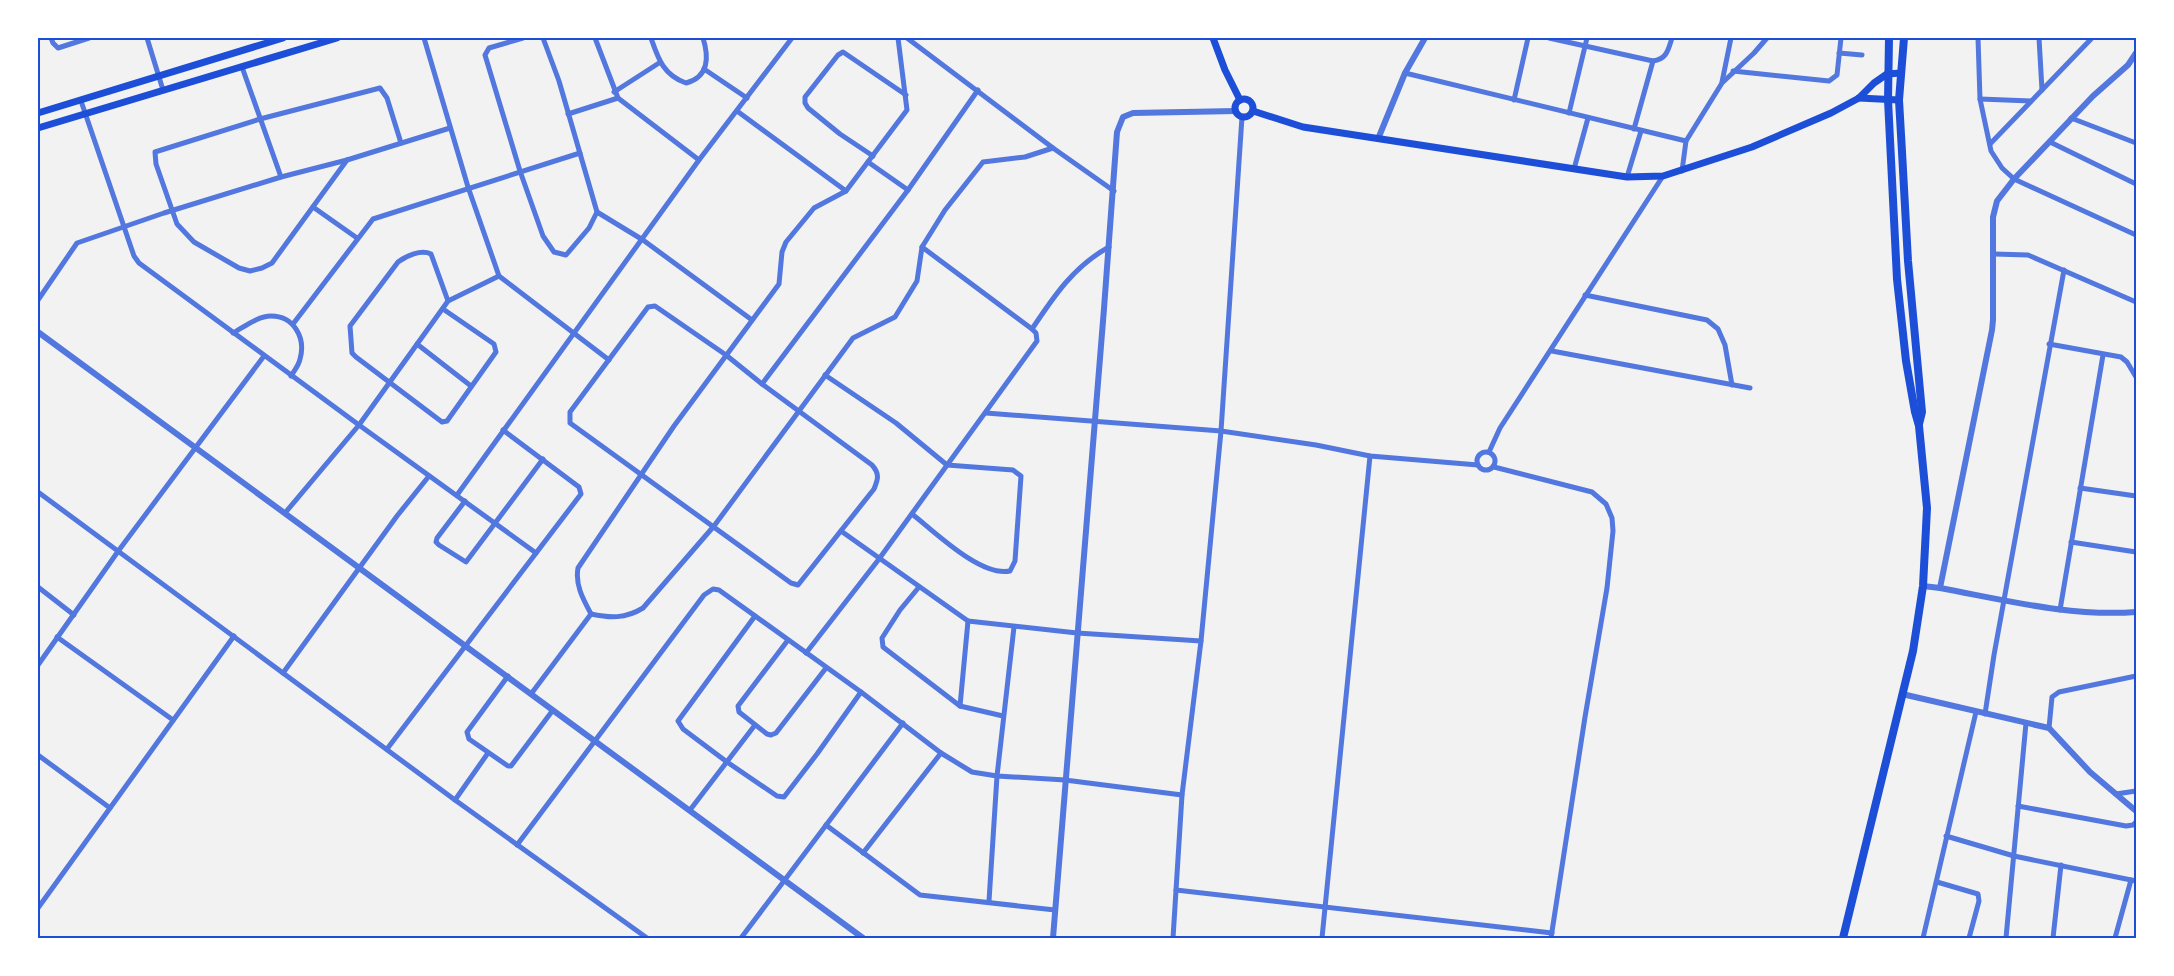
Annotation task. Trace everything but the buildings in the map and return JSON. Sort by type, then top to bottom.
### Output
[{"type":"main road","points":[[38,113],[283,38]]},
{"type":"main road","points":[[38,128],[337,38]]},
{"type":"main road","points":[[1212,38],[1239,100]]},
{"type":"main road","points":[[1843,939],[1913,651],[1923,586],[1927,508],[1919,426],[1908,371],[1899,306],[1887,74],[1889,38]]},
{"type":"main road","points":[[1904,38],[1899,100],[1908,261],[1922,412],[1919,426]]},
{"type":"main road","points":[[1253,111],[1295,126],[1627,177],[1663,176],[1771,140],[1859,98],[1874,82],[1887,74],[1900,73]]},
{"type":"main road","points":[[1244,98],[1254,107],[1248,116],[1242,117],[1236,111],[1235,105],[1239,100],[1244,98]]},
{"type":"main road","points":[[1859,98],[1899,100]]},
{"type":"street","points":[[51,38],[56,47],[63,47],[89,38]]},
{"type":"street","points":[[147,38],[163,90]]},
{"type":"street","points":[[424,38],[468,187],[499,276],[609,360]]},
{"type":"street","points":[[523,38],[489,48],[485,56],[520,171],[549,247],[559,255],[570,253],[597,212]]},
{"type":"street","points":[[543,38],[546,41],[597,212],[643,240],[752,320]]},
{"type":"street","points":[[596,38],[616,95],[699,160]]},
{"type":"street","points":[[651,38],[659,63],[677,80],[686,83],[700,76],[708,61],[703,38]]},
{"type":"street","points":[[457,495],[699,160],[792,38]]},
{"type":"street","points":[[591,614],[579,588],[578,568],[641,475],[779,284],[782,252],[786,242],[803,218],[814,208],[846,191],[907,110],[898,38]]},
{"type":"street","points":[[907,38],[1114,191]]},
{"type":"street","points":[[1378,139],[1405,73],[1425,38]]},
{"type":"street","points":[[1514,100],[1528,38]]},
{"type":"street","points":[[1549,38],[1653,61],[1664,58],[1672,38]]},
{"type":"street","points":[[1569,113],[1587,38]]},
{"type":"street","points":[[1722,83],[1731,38]]},
{"type":"street","points":[[1682,171],[1686,141],[1722,83],[1767,38]]},
{"type":"street","points":[[1733,71],[1829,81],[1837,75],[1841,38]]},
{"type":"street","points":[[1978,38],[1980,99],[1994,158],[2014,179],[2136,234]]},
{"type":"street","points":[[2039,38],[2042,90]]},
{"type":"street","points":[[1990,144],[2092,38]]},
{"type":"street","points":[[873,156],[840,134],[808,108],[805,97],[832,61],[842,52],[906,95]]},
{"type":"street","points":[[1839,53],[1862,55]]},
{"type":"street","points":[[1940,588],[1993,320],[1993,217],[1997,201],[2014,179],[2071,118],[2136,55]]},
{"type":"street","points":[[1627,177],[1653,61]]},
{"type":"street","points":[[568,114],[616,95],[659,63]]},
{"type":"street","points":[[242,67],[280,177]]},
{"type":"street","points":[[704,69],[747,98]]},
{"type":"street","points":[[1405,73],[1686,141]]},
{"type":"street","points":[[347,160],[272,263],[250,271],[239,268],[194,242],[177,224],[156,164],[155,152],[260,118],[380,88],[387,98],[401,143]]},
{"type":"street","points":[[762,384],[908,190],[978,90]]},
{"type":"street","points":[[1980,99],[2031,101]]},
{"type":"street","points":[[81,101],[134,256],[139,263],[536,553]]},
{"type":"street","points":[[737,111],[846,191]]},
{"type":"street","points":[[1053,939],[1077,633],[1088,526],[1117,132],[1121,119],[1126,115],[1142,112],[1236,111]]},
{"type":"street","points":[[1173,939],[1182,795],[1201,641],[1221,431],[1242,117]]},
{"type":"street","points":[[1574,169],[1588,118]]},
{"type":"street","points":[[2071,118],[2136,143]]},
{"type":"street","points":[[38,300],[77,243],[124,225],[450,128]]},
{"type":"street","points":[[2050,142],[2136,184]]},
{"type":"street","points":[[591,614],[610,618],[622,617],[643,608],[714,526],[853,338],[895,317],[917,281],[922,247],[945,210],[983,162],[1025,157],[1053,148]]},
{"type":"street","points":[[293,324],[373,219],[580,153]]},
{"type":"street","points":[[868,162],[908,190]]},
{"type":"street","points":[[1489,452],[1500,428],[1552,351],[1585,295],[1663,176]]},
{"type":"street","points":[[313,207],[357,238]]},
{"type":"street","points":[[806,653],[879,559],[1035,345],[1037,336],[1032,328],[922,247]]},
{"type":"street","points":[[1032,328],[1050,301],[1082,265],[1109,247]]},
{"type":"street","points":[[443,309],[496,348],[496,352],[447,421],[442,422],[352,353],[350,329],[351,323],[398,262],[405,257],[424,251],[431,254],[448,301]]},
{"type":"street","points":[[1994,254],[2028,255],[2136,302]]},
{"type":"street","points":[[1985,714],[2049,344],[2064,270]]},
{"type":"street","points":[[285,513],[359,425],[448,301],[499,276]]},
{"type":"street","points":[[1585,295],[1707,320],[1718,329],[1725,345],[1732,385]]},
{"type":"street","points":[[648,307],[658,307],[726,355],[872,465],[878,472],[878,481],[874,489],[802,581],[796,585],[572,425],[569,418],[570,412],[648,307]]},
{"type":"street","points":[[233,333],[261,318],[271,316],[282,318],[293,324],[300,337],[302,350],[300,362],[291,376]]},
{"type":"street","points":[[38,332],[863,939]]},
{"type":"street","points":[[417,344],[471,386]]},
{"type":"street","points":[[2049,344],[2121,357],[2136,377]]},
{"type":"street","points":[[1552,351],[1750,388]]},
{"type":"street","points":[[2060,609],[2103,355]]},
{"type":"street","points":[[38,665],[119,550],[197,449],[264,356]]},
{"type":"street","points":[[825,375],[896,423],[947,465],[1013,470],[1020,474],[1021,486],[1013,568],[1006,572],[996,572],[976,564],[912,514]]},
{"type":"street","points":[[986,413],[1221,431],[1316,445],[1370,456],[1478,465],[1484,470],[1494,467],[1592,492],[1606,504],[1612,518],[1613,531],[1607,588],[1552,936],[1176,890]]},
{"type":"street","points":[[387,749],[581,492],[579,487],[503,430]]},
{"type":"street","points":[[1478,465],[1479,455],[1489,452]]},
{"type":"street","points":[[1489,452],[1496,459],[1494,467]]},
{"type":"street","points":[[1322,939],[1370,456]]},
{"type":"street","points":[[465,501],[437,538],[439,545],[467,562],[543,459]]},
{"type":"street","points":[[283,673],[429,476]]},
{"type":"street","points":[[2080,488],[2136,496]]},
{"type":"street","points":[[38,492],[647,939]]},
{"type":"street","points":[[841,531],[968,621],[1077,633],[1201,641]]},
{"type":"street","points":[[2072,542],[2136,552]]},
{"type":"street","points":[[1923,586],[2060,609],[2136,612]]},
{"type":"street","points":[[38,587],[74,615]]},
{"type":"street","points":[[919,587],[900,610],[882,638],[882,645],[960,706],[1003,716]]},
{"type":"street","points":[[518,845],[708,591],[719,590],[942,753],[972,772],[997,777],[1065,780],[1182,795]]},
{"type":"street","points":[[531,694],[591,614]]},
{"type":"street","points":[[755,616],[678,721],[683,729],[727,762],[777,796],[782,797],[817,754],[861,692]]},
{"type":"street","points":[[960,706],[968,621]]},
{"type":"street","points":[[989,901],[997,777],[1014,627]]},
{"type":"street","points":[[38,908],[234,636]]},
{"type":"street","points":[[57,637],[173,720]]},
{"type":"street","points":[[788,640],[738,706],[739,712],[755,725],[769,735],[776,733],[826,668]]},
{"type":"street","points":[[508,676],[467,732],[469,739],[508,766],[514,765],[553,710]]},
{"type":"street","points":[[2049,728],[2052,697],[2059,692],[2136,676]]},
{"type":"street","points":[[1902,694],[2049,728],[2071,754],[2136,811]]},
{"type":"street","points":[[1923,939],[1976,712]]},
{"type":"street","points":[[741,939],[903,723]]},
{"type":"street","points":[[2006,939],[2026,723]]},
{"type":"street","points":[[690,810],[755,725]]},
{"type":"street","points":[[455,800],[488,753]]},
{"type":"street","points":[[863,853],[942,753]]},
{"type":"street","points":[[38,755],[110,808]]},
{"type":"street","points":[[2116,794],[2136,791]]},
{"type":"street","points":[[2018,806],[2126,826],[2136,822]]},
{"type":"street","points":[[826,825],[920,895],[1055,910]]},
{"type":"street","points":[[1946,836],[2014,856],[2134,880],[2115,939]]},
{"type":"street","points":[[2053,939],[2061,865]]},
{"type":"street","points":[[1937,882],[1978,894],[1979,901],[1969,939]]}]
